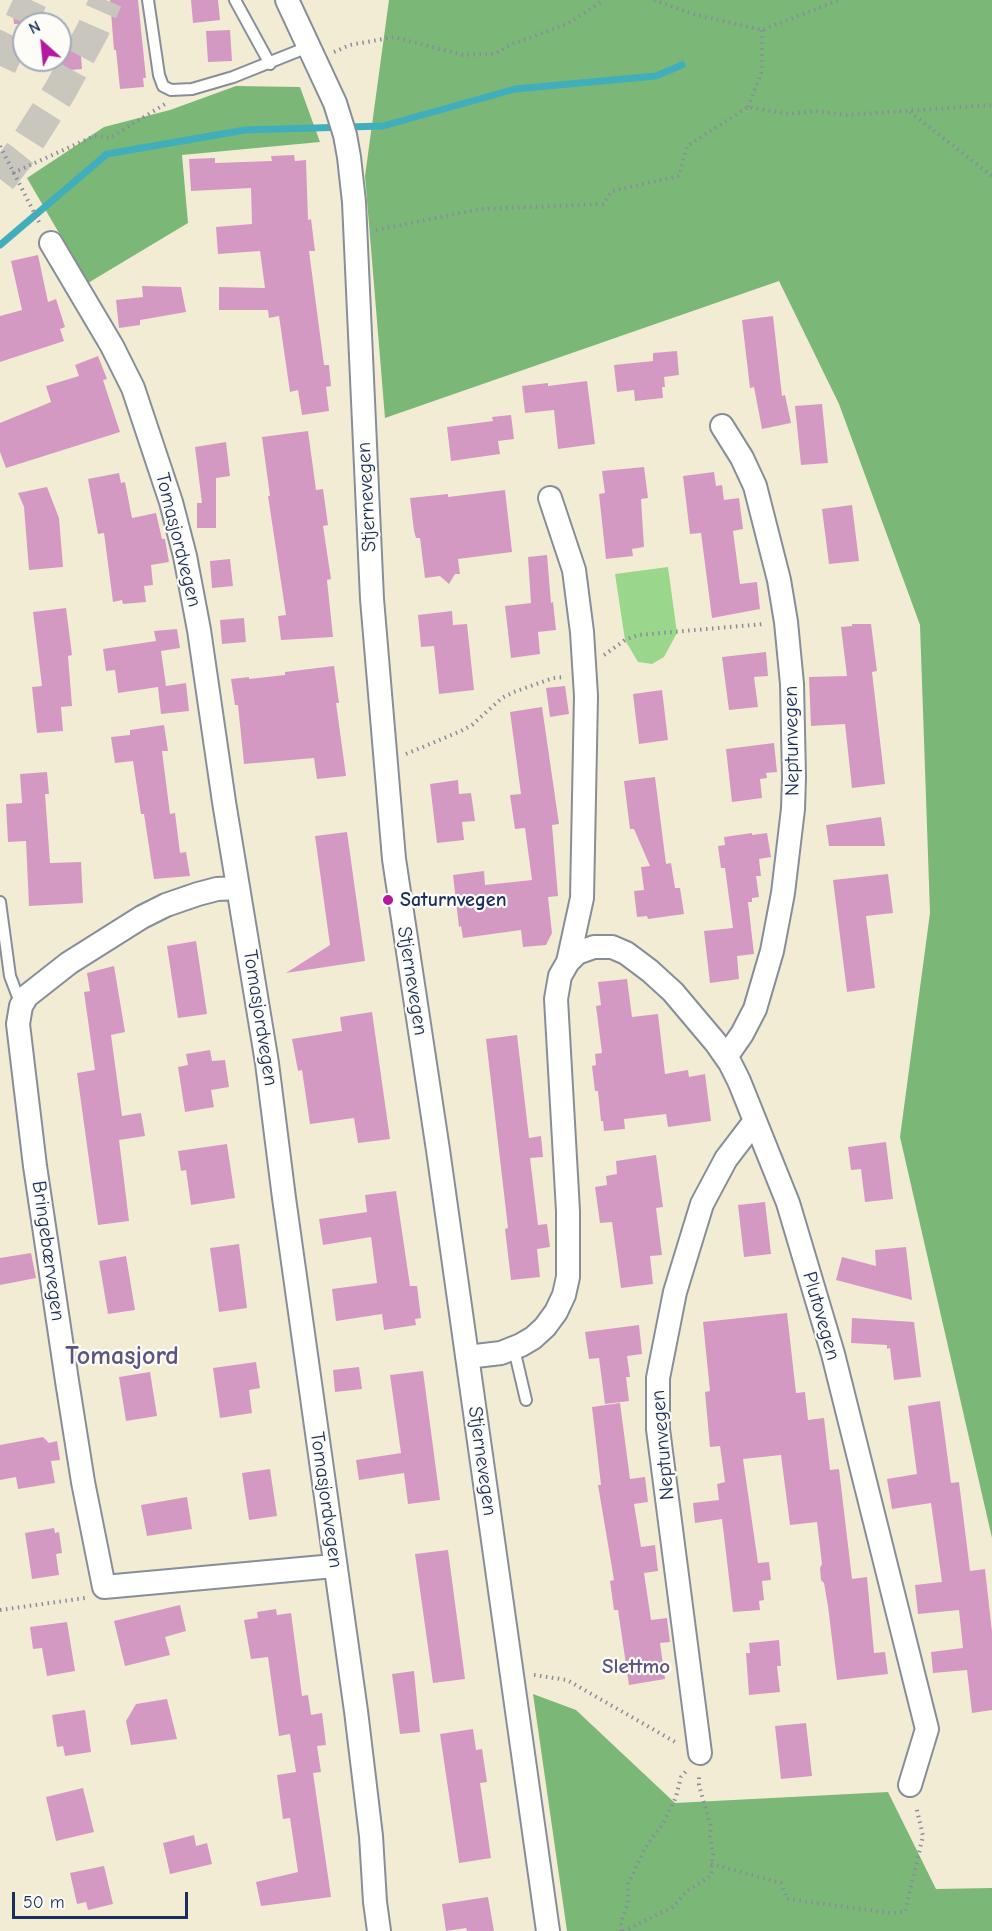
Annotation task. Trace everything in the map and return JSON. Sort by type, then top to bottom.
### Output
[{"type":"street","name":"Stjernevegen","points":[[287,0],[335,103],[345,135],[353,190],[372,599],[393,859],[436,1138],[548,1931]]},
{"type":"street","name":"Tomasjordvegen","points":[[51,243],[126,371],[171,502],[199,630],[212,725],[267,1063],[334,1566],[356,1711],[369,1815],[374,1930]]},
{"type":"street","name":"Neptunvegen","points":[[722,426],[749,472],[760,501],[778,580],[786,622],[792,684],[794,777],[793,809],[783,893],[772,951],[760,996],[749,1022],[726,1057]]},
{"type":"street","points":[[467,1357],[514,1349],[533,1338],[551,1320],[564,1295],[568,1276],[568,1210],[556,999],[560,976],[568,962],[582,898],[587,732],[584,665],[574,570],[550,498]]},
{"type":"street","points":[[21,1006],[34,990],[69,963],[144,915],[166,905],[217,889],[238,888]]},
{"type":"street","name":"Plutovegen","points":[[568,962],[577,953],[594,947],[612,947],[626,953],[673,992],[716,1043],[739,1081],[788,1203],[833,1354],[927,1729],[910,1785]]},
{"type":"street","name":"Bringebærvegen","points":[[21,1006],[18,1024],[35,1166],[69,1392],[104,1590]]},
{"type":"street","name":"Neptunvegen","points":[[700,1753],[658,1429],[658,1378],[675,1292],[702,1204],[726,1159],[755,1121]]},
{"type":"street","points":[[104,1590],[334,1566]]},
{"type":"lane","points":[[148,0],[161,83],[171,90],[187,90],[225,80],[270,64],[312,54]]},
{"type":"lane","points":[[235,0],[270,64]]},
{"type":"lane","points":[[0,902],[8,966],[12,985],[21,1006]]},
{"type":"lane","points":[[514,1349],[526,1400]]},
{"type":"path","points":[[312,54],[394,38],[463,55],[495,54],[512,44],[567,24],[603,0]]},
{"type":"path","points":[[654,0],[693,14],[762,30],[839,0]]},
{"type":"path","points":[[355,234],[480,209],[603,204],[612,191],[679,176],[687,146],[748,107],[762,72],[762,30]]},
{"type":"path","points":[[13,173],[94,136],[110,138],[187,90]]},
{"type":"path","points":[[748,107],[789,114],[814,111],[846,115],[992,105]]},
{"type":"path","points":[[910,112],[992,176]]},
{"type":"path","points":[[0,146],[51,243]]},
{"type":"path","points":[[584,665],[592,663],[614,650],[625,640],[638,635],[786,622]]},
{"type":"path","points":[[385,762],[461,731],[472,725],[502,698],[553,678]]},
{"type":"path","points":[[0,1610],[104,1590]]},
{"type":"path","points":[[512,1678],[538,1674],[567,1680],[668,1738],[700,1753]]},
{"type":"path","points":[[700,1753],[699,1785],[711,1827],[710,1838],[713,1854],[711,1876],[687,1891],[673,1907],[622,1931],[621,1922],[628,1903],[628,1884],[645,1848],[664,1822],[676,1797],[681,1777],[700,1753]]},
{"type":"path","points":[[711,1864],[759,1875],[781,1883],[787,1899],[892,1913],[905,1912],[923,1836],[910,1785]]},
{"type":"green space","points":[[389,0],[992,0],[992,1538],[900,1137],[930,913],[920,625],[839,404],[779,281],[385,418],[365,176]]},
{"type":"green space","points":[[236,86],[300,87],[320,142],[182,155],[188,223],[88,283],[27,178],[104,127],[170,110]]},
{"type":"green space","points":[[668,567],[677,633],[664,657],[652,664],[638,662],[625,640],[615,574]]},
{"type":"green space","points":[[533,1694],[576,1710],[675,1803],[888,1792],[936,1889],[992,1888],[992,1931],[567,1931]]},
{"type":"building","points":[[110,0],[138,0],[146,78],[143,78],[144,87],[120,89]]},
{"type":"building","points":[[191,0],[218,0],[220,20],[193,23]]},
{"type":"building","points":[[36,3],[37,12],[13,12],[12,4]]},
{"type":"building","points":[[230,30],[232,61],[208,62],[206,31]]},
{"type":"building","points":[[72,45],[80,45],[82,69],[72,70]]},
{"type":"building","points":[[294,155],[295,161],[306,160],[308,220],[311,219],[315,251],[309,251],[324,365],[329,365],[331,386],[326,387],[329,411],[302,415],[298,390],[290,392],[279,316],[269,318],[268,310],[219,310],[219,287],[265,288],[260,251],[218,254],[216,227],[252,224],[251,188],[191,191],[189,159],[215,158],[215,163],[272,161],[271,156]]},
{"type":"building","points":[[38,255],[48,302],[56,299],[65,327],[60,329],[64,341],[0,362],[0,316],[22,310],[11,261]]},
{"type":"building","points":[[142,286],[181,287],[186,312],[140,320],[140,325],[119,328],[116,300],[143,297]]},
{"type":"building","points":[[773,316],[782,396],[785,395],[791,423],[762,429],[754,387],[750,388],[742,320]]},
{"type":"building","points":[[677,351],[679,375],[664,377],[663,398],[635,401],[634,390],[617,392],[614,365],[653,361],[653,353]]},
{"type":"building","points":[[98,356],[107,379],[103,380],[120,432],[6,468],[0,452],[0,423],[51,402],[46,386],[79,376],[75,365]]},
{"type":"building","points":[[587,381],[595,444],[558,449],[554,410],[525,413],[522,386],[548,383],[548,386]]},
{"type":"building","points":[[822,404],[828,463],[801,465],[795,406]]},
{"type":"building","points":[[511,415],[514,439],[498,441],[500,454],[451,461],[447,427],[493,421],[492,417]]},
{"type":"building","points":[[308,431],[316,490],[323,489],[328,525],[323,526],[331,579],[327,580],[333,637],[281,640],[278,616],[286,615],[268,496],[270,496],[262,437]]},
{"type":"building","points":[[226,442],[230,476],[216,478],[216,528],[197,528],[197,503],[202,503],[195,447]]},
{"type":"building","points":[[644,467],[648,498],[641,499],[644,547],[632,549],[633,556],[606,559],[599,494],[605,493],[602,471]]},
{"type":"building","points":[[714,472],[716,486],[722,485],[724,500],[739,498],[743,529],[733,531],[740,584],[757,582],[760,609],[712,618],[701,533],[690,534],[683,476]]},
{"type":"building","points":[[119,473],[121,483],[125,482],[132,518],[156,513],[162,539],[165,539],[169,562],[151,565],[153,585],[144,586],[146,602],[123,604],[122,600],[113,602],[104,533],[98,534],[88,479]]},
{"type":"building","points":[[47,487],[59,518],[63,567],[29,570],[24,507],[18,493]]},
{"type":"building","points":[[505,490],[512,552],[458,559],[460,574],[455,574],[449,584],[440,576],[425,578],[420,538],[416,538],[414,531],[410,498],[448,494],[448,497]]},
{"type":"building","points":[[852,505],[859,561],[829,564],[822,509]]},
{"type":"building","points":[[547,555],[556,630],[538,632],[540,654],[511,658],[505,606],[531,603],[528,557]]},
{"type":"building","points":[[230,559],[233,586],[212,588],[210,561]]},
{"type":"building","points":[[66,608],[72,655],[68,656],[72,706],[61,707],[63,731],[37,733],[32,687],[42,686],[33,612]]},
{"type":"building","points":[[452,611],[453,625],[467,624],[474,690],[439,694],[434,646],[421,647],[418,615]]},
{"type":"building","points":[[244,618],[246,642],[222,644],[220,620]]},
{"type":"building","points":[[852,624],[871,624],[877,671],[872,672],[885,784],[852,788],[845,724],[811,726],[809,677],[847,676],[841,627],[852,626]]},
{"type":"building","points":[[177,629],[180,648],[161,651],[166,686],[186,683],[189,711],[161,714],[158,687],[118,693],[115,670],[106,671],[103,649],[156,641],[154,631]]},
{"type":"building","points":[[766,652],[768,676],[754,677],[758,707],[729,710],[722,657]]},
{"type":"building","points":[[334,666],[339,703],[336,703],[346,776],[317,779],[314,758],[244,764],[238,705],[235,705],[231,679],[285,675],[285,672]]},
{"type":"building","points":[[565,686],[569,714],[550,717],[546,688]]},
{"type":"building","points":[[662,690],[668,740],[639,744],[633,694]]},
{"type":"building","points":[[542,707],[559,824],[552,825],[558,896],[548,897],[552,933],[546,945],[523,947],[521,930],[463,938],[461,926],[459,927],[453,875],[484,871],[485,885],[532,880],[525,828],[515,829],[510,795],[521,794],[510,712]]},
{"type":"building","points":[[164,725],[168,751],[162,751],[170,814],[175,813],[180,853],[186,852],[190,876],[154,879],[133,761],[115,763],[111,737],[130,735],[130,730]]},
{"type":"building","points":[[774,743],[777,772],[766,773],[767,778],[760,779],[762,798],[732,802],[726,749]]},
{"type":"building","points":[[47,772],[49,794],[45,794],[50,863],[81,862],[83,903],[29,906],[26,841],[8,842],[6,804],[22,803],[20,774]]},
{"type":"building","points":[[655,777],[666,864],[671,863],[675,888],[680,888],[684,914],[648,919],[647,916],[637,917],[634,891],[644,890],[641,867],[650,866],[634,829],[630,829],[624,781]]},
{"type":"building","points":[[458,780],[459,794],[471,793],[475,821],[462,822],[464,840],[437,843],[430,784]]},
{"type":"building","points":[[881,817],[885,846],[829,846],[826,825]]},
{"type":"building","points":[[347,832],[365,961],[286,973],[330,945],[315,836]]},
{"type":"building","points":[[752,833],[752,835],[767,833],[771,857],[759,859],[761,876],[756,876],[759,897],[752,898],[752,902],[748,902],[754,954],[737,956],[739,979],[710,983],[704,931],[733,928],[725,868],[721,868],[718,846],[725,845],[724,837]]},
{"type":"building","points":[[888,874],[893,913],[866,916],[875,988],[847,992],[833,880]]},
{"type":"building","points":[[196,941],[207,1014],[178,1018],[167,946]]},
{"type":"building","points":[[114,966],[125,1032],[111,1035],[122,1116],[141,1113],[145,1136],[119,1140],[129,1221],[98,1225],[77,1073],[95,1070],[84,992],[90,991],[87,973]]},
{"type":"building","points":[[627,979],[632,1017],[658,1014],[665,1074],[688,1070],[689,1077],[705,1074],[711,1121],[668,1127],[666,1114],[624,1119],[625,1129],[604,1131],[592,1066],[596,1065],[595,1054],[602,1053],[596,1006],[601,1005],[598,982]]},
{"type":"building","points":[[372,1012],[390,1139],[358,1143],[354,1118],[310,1124],[302,1070],[298,1071],[292,1039],[342,1031],[340,1017]]},
{"type":"building","points":[[517,1035],[529,1138],[541,1136],[543,1157],[530,1158],[538,1225],[547,1224],[550,1247],[537,1249],[540,1277],[511,1280],[505,1229],[508,1228],[486,1039]]},
{"type":"building","points":[[210,1050],[212,1061],[225,1060],[229,1087],[211,1090],[214,1107],[185,1112],[178,1067],[188,1065],[186,1054]]},
{"type":"building","points":[[886,1142],[893,1199],[865,1202],[861,1169],[851,1170],[848,1147]]},
{"type":"building","points":[[227,1144],[235,1198],[191,1205],[186,1170],[181,1171],[178,1151]]},
{"type":"building","points":[[656,1155],[663,1207],[656,1208],[662,1255],[650,1256],[653,1284],[621,1288],[612,1222],[600,1223],[595,1187],[607,1185],[606,1176],[617,1174],[616,1161]]},
{"type":"building","points":[[396,1191],[410,1286],[417,1286],[421,1318],[415,1319],[416,1325],[384,1330],[382,1314],[336,1321],[332,1289],[377,1283],[371,1237],[323,1245],[319,1219],[367,1212],[365,1195]]},
{"type":"building","points":[[765,1202],[771,1254],[744,1257],[738,1205]]},
{"type":"building","points":[[239,1244],[247,1308],[219,1312],[210,1248]]},
{"type":"building","points":[[906,1247],[912,1300],[836,1280],[842,1257],[876,1266],[875,1250]]},
{"type":"building","points":[[31,1253],[36,1278],[0,1285],[0,1258]]},
{"type":"building","points":[[126,1256],[135,1310],[108,1314],[99,1261]]},
{"type":"building","points":[[787,1313],[796,1393],[805,1392],[808,1420],[824,1418],[830,1470],[839,1469],[852,1579],[867,1577],[874,1653],[885,1652],[888,1674],[837,1680],[828,1606],[824,1583],[821,1580],[822,1564],[817,1522],[790,1525],[781,1455],[743,1459],[758,1563],[769,1562],[771,1580],[762,1581],[764,1600],[759,1601],[760,1610],[733,1612],[722,1519],[695,1523],[693,1503],[719,1500],[717,1484],[725,1482],[720,1446],[710,1447],[705,1392],[710,1391],[703,1322]]},
{"type":"building","points":[[852,1318],[914,1322],[921,1377],[894,1380],[890,1348],[887,1349],[887,1345],[851,1343]]},
{"type":"building","points":[[639,1325],[642,1354],[627,1356],[630,1377],[626,1377],[629,1401],[605,1404],[599,1358],[589,1359],[585,1332]]},
{"type":"building","points":[[256,1362],[260,1388],[249,1390],[252,1413],[220,1418],[213,1368]]},
{"type":"building","points":[[359,1367],[362,1389],[335,1392],[333,1370]]},
{"type":"building","points":[[423,1371],[440,1500],[408,1504],[404,1473],[359,1480],[356,1460],[401,1453],[390,1375]]},
{"type":"building","points":[[150,1372],[157,1416],[126,1421],[119,1377]]},
{"type":"building","points":[[940,1401],[951,1483],[959,1482],[970,1571],[985,1569],[992,1632],[992,1710],[972,1713],[967,1670],[933,1673],[931,1652],[963,1648],[959,1610],[918,1614],[915,1585],[942,1582],[931,1503],[892,1509],[887,1479],[917,1474],[908,1406]]},
{"type":"building","points":[[620,1403],[630,1479],[645,1477],[648,1502],[634,1504],[641,1547],[655,1545],[658,1571],[644,1573],[651,1620],[667,1618],[670,1642],[660,1643],[665,1679],[629,1685],[618,1610],[614,1610],[610,1581],[614,1580],[598,1485],[601,1485],[592,1407]]},
{"type":"building","points":[[43,1437],[49,1443],[57,1441],[60,1460],[51,1461],[55,1483],[18,1489],[16,1477],[0,1480],[0,1445]]},
{"type":"building","points":[[270,1469],[277,1516],[249,1520],[242,1473]]},
{"type":"building","points":[[187,1497],[192,1529],[147,1536],[141,1505]]},
{"type":"building","points":[[54,1528],[55,1533],[59,1532],[62,1553],[56,1554],[59,1575],[32,1579],[25,1533]]},
{"type":"building","points":[[448,1550],[465,1679],[433,1683],[415,1554]]},
{"type":"building","points":[[180,1605],[186,1631],[165,1637],[170,1655],[125,1666],[114,1621]]},
{"type":"building","points":[[276,1609],[277,1615],[291,1613],[302,1696],[308,1695],[311,1715],[322,1713],[326,1745],[317,1746],[321,1772],[313,1773],[331,1897],[261,1906],[256,1882],[298,1872],[290,1818],[283,1819],[277,1775],[296,1772],[290,1734],[279,1736],[268,1657],[251,1659],[244,1620],[258,1618],[257,1612]]},
{"type":"building","points":[[67,1622],[75,1671],[47,1676],[42,1648],[33,1649],[30,1627]]},
{"type":"building","points":[[779,1640],[781,1666],[777,1666],[780,1692],[749,1695],[746,1653],[750,1653],[749,1643]]},
{"type":"building","points":[[414,1671],[420,1732],[400,1734],[392,1674]]},
{"type":"building","points":[[167,1699],[177,1739],[131,1745],[126,1721],[136,1704]]},
{"type":"building","points":[[85,1710],[91,1752],[65,1756],[63,1746],[57,1747],[52,1715]]},
{"type":"building","points":[[806,1723],[812,1776],[781,1779],[775,1726]]},
{"type":"building","points":[[473,1729],[476,1750],[482,1749],[487,1782],[480,1783],[491,1858],[459,1863],[440,1734]]},
{"type":"building","points":[[83,1788],[94,1832],[56,1841],[46,1797]]},
{"type":"building","points":[[194,1835],[196,1846],[207,1843],[212,1864],[170,1874],[163,1843]]},
{"type":"building","points":[[104,1866],[113,1904],[88,1910],[86,1902],[77,1904],[70,1873]]},
{"type":"building","points":[[488,1897],[494,1931],[467,1931],[466,1928],[446,1931],[442,1904]]},
{"type":"waterway","points":[[0,245],[107,154],[245,130],[383,126],[515,89],[656,76],[682,65]]},
{"type":"tunnel","points":[[0,66],[31,0]]},
{"type":"tunnel","points":[[0,179],[22,151],[60,91],[93,30],[106,0]]},
{"type":"place","name":"Saturnvegen","points":[[388,900]]},
{"type":"district","name":"Tomasjord","points":[[122,1357]]},
{"type":"district","name":"Slettmo","points":[[636,1667]]}]
